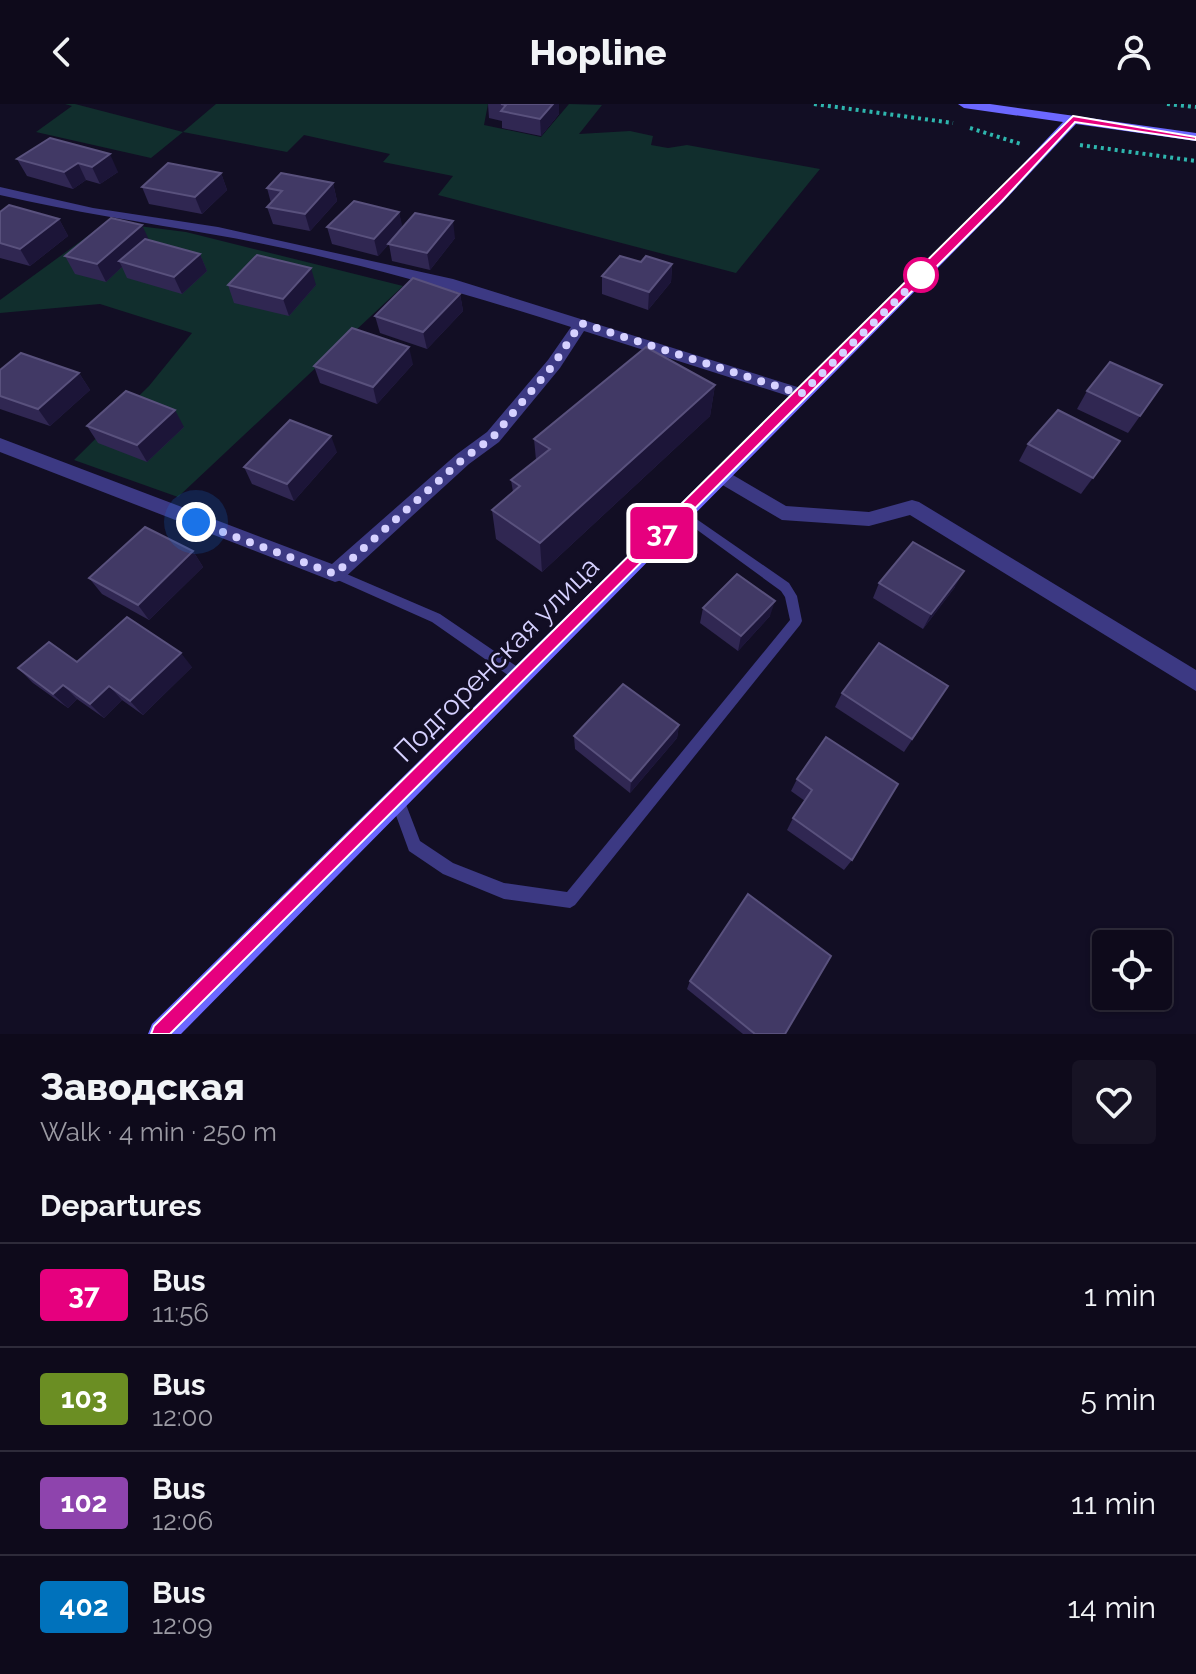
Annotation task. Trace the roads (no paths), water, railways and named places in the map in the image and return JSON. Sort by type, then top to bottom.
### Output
[{"type":"street","points":[[964,104],[1196,137]]},
{"type":"street","name":"Подгоренская улица","points":[[162,1034],[998,199],[1073,119]]},
{"type":"street","points":[[0,191],[93,212],[218,231],[453,284],[801,394]]},
{"type":"street","points":[[0,445],[335,574],[463,459],[493,437],[554,364],[581,323]]},
{"type":"street","points":[[721,475],[782,513],[869,519],[912,507],[1196,681]]},
{"type":"lane","points":[[397,799],[414,846],[448,869],[504,891],[570,900],[796,621],[791,596],[785,587],[682,513]]},
{"type":"lane","points":[[335,574],[436,618],[520,676]]}]
